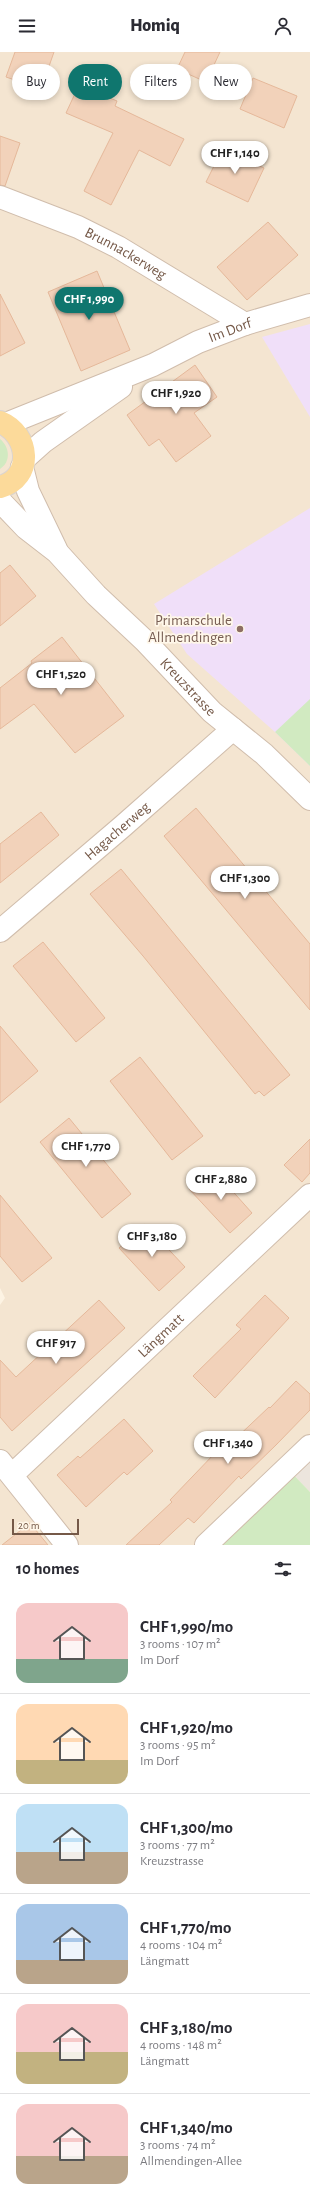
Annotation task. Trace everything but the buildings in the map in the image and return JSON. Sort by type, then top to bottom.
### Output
[{"type":"main road","points":[[0,487],[11,481],[23,463],[24,449],[21,438],[14,430],[3,423]]},
{"type":"street","name":"Brunnackerweg","points":[[0,197],[78,227],[118,247],[245,324]]},
{"type":"street","name":"Im Dorf","points":[[3,423],[153,365],[198,342],[245,324],[310,305]]},
{"type":"street","name":"Im Dorf","points":[[23,463],[43,442],[153,365]]},
{"type":"street","name":"Kreuzstrasse","points":[[23,463],[28,491],[57,552]]},
{"type":"street","name":"Kreuzstrasse","points":[[0,501],[26,528],[57,552],[96,595],[145,641],[212,712],[264,754],[310,799]]},
{"type":"street","name":"Hagacherweg","points":[[0,930],[123,826],[233,729]]},
{"type":"street","name":"Längmatt","points":[[67,1545],[6,1468],[310,1195]]},
{"type":"street","points":[[206,1545],[310,1446]]},
{"type":"shaded area","points":[[0,52],[310,52],[310,1446],[206,1545],[0,1545],[0,1305],[5,1298],[0,1288]]},
{"type":"shaded area","points":[[310,324],[310,417],[262,337]]},
{"type":"shaded area","name":"Primarschule Allmendingen","points":[[310,508],[310,766],[275,732],[187,654],[154,604]]},
{"type":"shaded area","points":[[310,1446],[310,1492],[287,1468]]},
{"type":"green space","points":[[0,439],[6,446],[8,454],[4,466],[0,469]]},
{"type":"green space","points":[[310,699],[310,766],[275,732]]},
{"type":"green space","points":[[287,1468],[310,1492],[310,1545],[206,1545]]},
{"type":"place","name":"Primarschule Allmendingen","points":[[240,629]]}]
